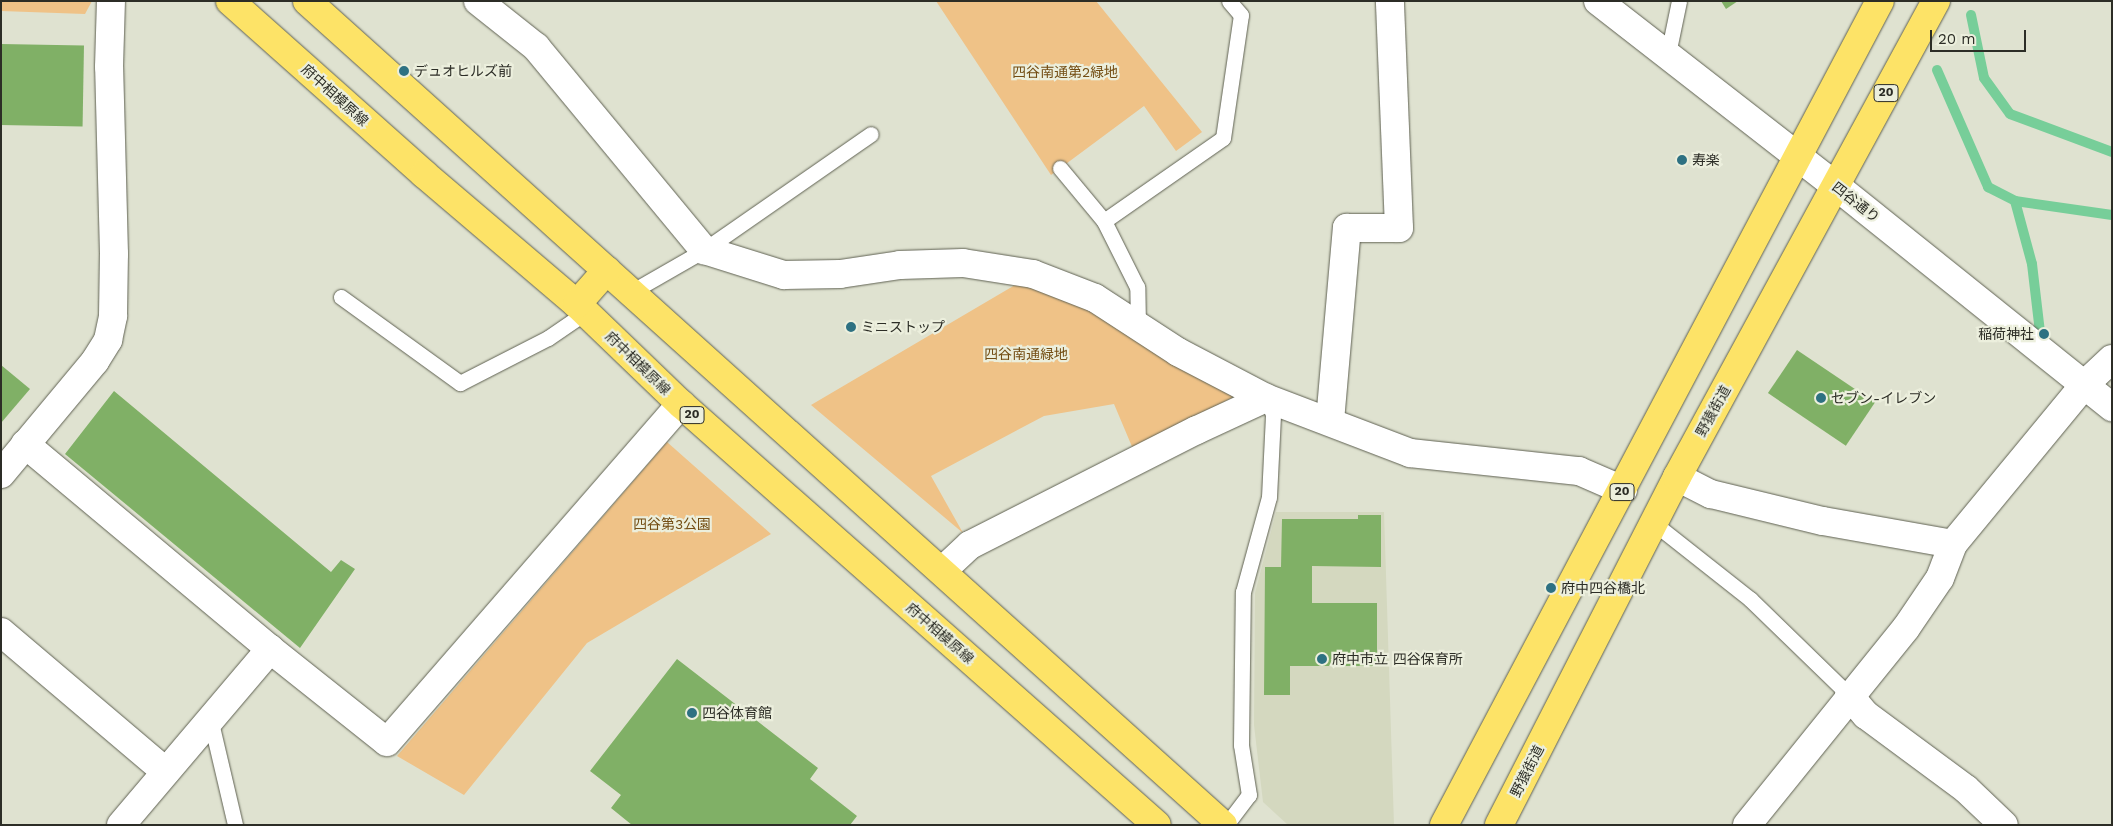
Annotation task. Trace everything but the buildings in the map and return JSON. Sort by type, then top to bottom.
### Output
[{"type":"main road","name":"府中相模原線","points":[[230,1],[424,174],[582,308],[680,404],[1157,825]]},
{"type":"main road","points":[[307,1],[1225,825]]},
{"type":"main road","name":"20","points":[[1444,825],[1880,1]]},
{"type":"main road","name":"野猿街道","points":[[1500,825],[1677,478],[1936,1]]},
{"type":"main road","points":[[582,308],[607,270]]},
{"type":"street","points":[[1,474],[95,361],[108,340],[113,316],[114,173],[109,67],[112,1]]},
{"type":"street","points":[[478,1],[536,47],[704,250],[784,275],[840,274],[900,265],[963,262],[1033,274],[1095,298],[1178,352],[1266,398],[1410,452],[1579,471],[1622,490]]},
{"type":"street","points":[[1330,421],[1347,228],[1399,228],[1390,1]]},
{"type":"street","name":"四谷通り","points":[[1598,1],[1668,54],[1797,158],[1836,186],[2112,407]]},
{"type":"street","points":[[1746,825],[1849,695],[1906,628],[1940,578],[1953,544],[2084,385],[2112,359]]},
{"type":"street","points":[[942,571],[970,545],[1266,398]]},
{"type":"street","points":[[25,444],[270,649],[387,742],[680,404]]},
{"type":"street","points":[[1677,478],[1711,494],[1823,521],[1953,544]]},
{"type":"street","points":[[1,632],[166,772]]},
{"type":"street","points":[[121,825],[270,649]]},
{"type":"street","points":[[1849,695],[1866,715],[1966,789],[2004,825]]},
{"type":"lane","points":[[1104,221],[1223,138],[1241,15],[1229,1]]},
{"type":"lane","points":[[1668,54],[1679,1]]},
{"type":"lane","points":[[631,292],[704,250],[871,134]]},
{"type":"lane","points":[[1060,168],[1104,221],[1137,288],[1138,326]]},
{"type":"lane","points":[[341,297],[460,383],[548,338],[582,308]]},
{"type":"lane","points":[[1225,825],[1249,795],[1240,746],[1243,592],[1269,497],[1273,414],[1266,398]]},
{"type":"lane","points":[[1655,524],[1750,599],[1849,695]]},
{"type":"lane","points":[[210,718],[234,825]]},
{"type":"shaded area","name":"府中市立 四谷保育所","points":[[1276,512],[1384,512],[1394,825],[1288,825],[1263,802],[1254,725],[1255,593]]},
{"type":"green space","points":[[1,1],[92,1],[85,14],[1,11]]},
{"type":"green space","name":"四谷南通第2緑地","points":[[936,1],[1096,1],[1202,132],[1176,151],[1144,106],[1051,175]]},
{"type":"green space","name":"四谷南通緑地","points":[[1020,282],[1093,307],[1241,393],[1133,449],[1114,404],[1044,416],[931,476],[963,533],[811,405]]},
{"type":"green space","name":"四谷第3公園","points":[[667,442],[771,534],[587,643],[464,795],[397,756]]},
{"type":"waterway","points":[[1971,15],[1984,78],[2010,114],[2112,152]]},
{"type":"waterway","points":[[1937,70],[1988,187],[2015,201],[2112,215]]},
{"type":"waterway","points":[[2015,201],[2032,264],[2040,332]]},
{"type":"place","name":"デュオヒルズ前","points":[[404,71]]},
{"type":"place","name":"寿楽","points":[[1682,160]]},
{"type":"place","name":"ミニストップ","points":[[851,327]]},
{"type":"place","name":"稲荷神社","points":[[2044,334]]},
{"type":"place","name":"セブン-イレブン","points":[[1821,398]]},
{"type":"place","name":"府中四谷橋北","points":[[1551,588]]},
{"type":"place","name":"府中市立 四谷保育所","points":[[1322,659]]},
{"type":"place","name":"四谷体育館","points":[[692,713]]}]
